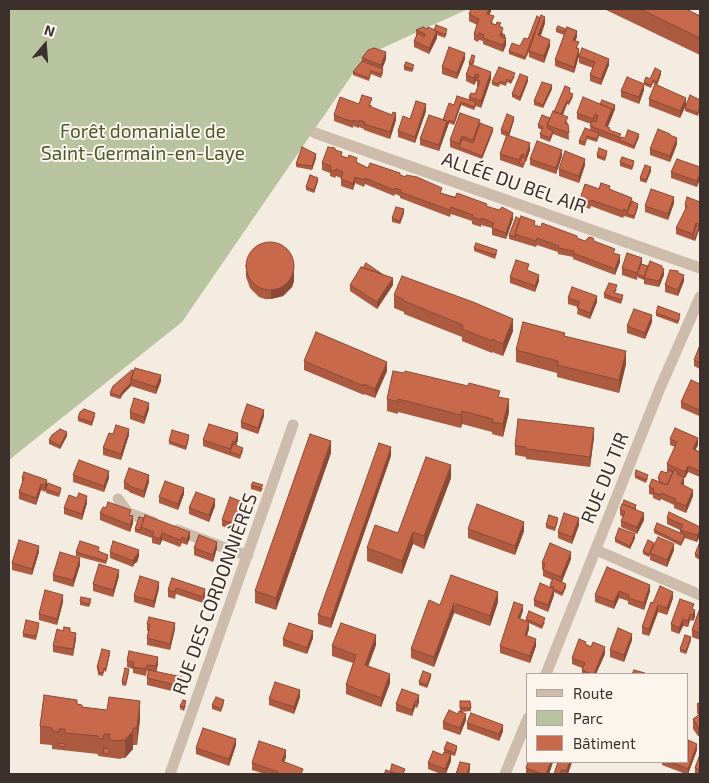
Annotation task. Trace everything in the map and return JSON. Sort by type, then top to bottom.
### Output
[{"type":"street","name":"ALLÉE DU BEL AIR","points":[[316,133],[700,268]]},
{"type":"street","name":"RUE DU TIR","points":[[546,673],[660,388],[700,297]]},
{"type":"street","name":"RUE DES CORDONNIÈRES","points":[[170,774],[293,425]]},
{"type":"street","points":[[118,499],[128,513],[248,555]]},
{"type":"street","points":[[596,550],[700,595]]},
{"type":"street","points":[[505,774],[526,723]]},
{"type":"green space","name":"Forêt domaniale de Saint-Germain-en-Laye","points":[[9,9],[468,9],[365,56],[182,322],[9,460]]},
{"type":"building","points":[[471,9],[489,9],[487,14],[494,16],[491,23],[496,25],[497,22],[501,23],[499,26],[503,28],[500,36],[506,38],[503,45],[483,38],[484,35],[479,33],[478,36],[474,34],[479,19],[469,14]]},
{"type":"building","points":[[640,9],[686,9],[700,16],[700,38]]},
{"type":"building","points":[[541,15],[545,17],[538,35],[550,40],[544,56],[529,51]]},
{"type":"building","points":[[537,16],[540,18],[525,57],[509,51],[512,43],[520,46],[524,38],[528,39]]},
{"type":"building","points":[[436,25],[447,29],[445,35],[434,30]]},
{"type":"building","points":[[558,26],[566,29],[565,32],[556,29]]},
{"type":"building","points":[[423,27],[437,31],[429,48],[414,41],[418,33],[424,37],[425,34],[416,30]]},
{"type":"building","points":[[567,27],[577,31],[573,40],[579,42],[576,48],[579,49],[574,67],[555,60]]},
{"type":"building","points":[[449,47],[465,53],[457,73],[442,67]]},
{"type":"building","points":[[374,48],[386,52],[381,65],[362,58],[368,50]]},
{"type":"building","points":[[582,48],[609,59],[601,79],[590,75],[595,62],[579,56]]},
{"type":"building","points":[[472,55],[475,56],[472,64],[469,63]]},
{"type":"building","points":[[362,61],[383,69],[381,74],[371,71],[369,78],[353,72]]},
{"type":"building","points":[[406,62],[414,65],[412,69],[404,66]]},
{"type":"building","points":[[470,64],[491,72],[481,101],[469,97],[471,93],[475,94],[480,81],[477,80],[479,75],[476,74],[474,78],[466,75]]},
{"type":"building","points":[[499,67],[515,73],[511,81],[507,79],[506,83],[500,81],[499,84],[492,82]]},
{"type":"building","points":[[655,68],[661,71],[657,82],[653,80],[651,85],[644,82],[646,77],[650,79]]},
{"type":"building","points":[[520,74],[528,77],[520,97],[512,94]]},
{"type":"building","points":[[627,77],[644,84],[639,97],[621,91]]},
{"type":"building","points":[[542,82],[552,85],[543,105],[534,101]]},
{"type":"building","points":[[655,84],[686,98],[680,111],[649,99]]},
{"type":"building","points":[[565,86],[570,88],[569,92],[573,94],[569,102],[567,101],[561,114],[554,112]]},
{"type":"building","points":[[362,95],[372,98],[369,106],[392,115],[393,112],[396,113],[390,132],[364,124],[365,122],[359,120],[359,122],[353,120],[353,122],[334,115],[340,97],[359,104]]},
{"type":"building","points":[[690,95],[700,100],[698,113],[685,108]]},
{"type":"building","points":[[457,96],[476,102],[474,107],[461,102],[454,122],[449,120],[447,124],[447,121],[443,120],[449,103],[454,105]]},
{"type":"building","points":[[583,97],[612,109],[605,126],[610,128],[609,130],[621,134],[619,137],[590,126],[592,121],[596,122],[598,116],[595,114],[593,119],[577,113]]},
{"type":"building","points":[[602,100],[615,105],[612,112],[612,109],[600,104]]},
{"type":"building","points":[[416,101],[426,104],[415,137],[398,131],[403,116],[410,119]]},
{"type":"building","points":[[553,111],[568,117],[565,123],[568,124],[569,133],[547,125]]},
{"type":"building","points":[[460,113],[480,120],[473,140],[462,136],[459,144],[450,140]]},
{"type":"building","points":[[507,114],[514,117],[509,133],[501,130]]},
{"type":"building","points":[[429,115],[447,121],[439,145],[420,139]]},
{"type":"building","points":[[542,115],[550,118],[547,128],[553,131],[550,138],[540,134],[543,127],[538,125]]},
{"type":"building","points":[[480,123],[493,128],[482,156],[459,147],[462,139],[473,143]]},
{"type":"building","points":[[585,128],[599,133],[597,139],[587,136],[585,142],[579,141]]},
{"type":"building","points":[[658,129],[677,138],[670,156],[650,149]]},
{"type":"building","points":[[628,130],[639,134],[634,146],[619,140],[621,137],[625,138]]},
{"type":"building","points":[[507,135],[530,143],[526,156],[522,154],[519,160],[500,154]]},
{"type":"building","points":[[537,141],[562,150],[556,168],[530,159]]},
{"type":"building","points":[[302,147],[316,154],[312,166],[296,164]]},
{"type":"building","points":[[328,147],[342,152],[341,156],[348,158],[349,155],[357,158],[356,162],[368,168],[370,163],[400,173],[400,175],[406,177],[406,175],[417,177],[442,188],[440,193],[455,198],[457,193],[487,204],[486,206],[499,210],[502,207],[513,213],[506,233],[492,228],[494,223],[472,217],[473,215],[451,207],[450,210],[365,178],[364,180],[355,177],[353,184],[341,179],[343,172],[336,169],[335,171],[330,170],[331,166],[322,163]]},
{"type":"building","points":[[599,148],[607,151],[605,158],[597,155]]},
{"type":"building","points":[[565,151],[585,159],[579,176],[559,169]]},
{"type":"building","points":[[522,157],[526,159],[523,165],[519,163]]},
{"type":"building","points":[[622,157],[634,161],[632,167],[620,162]]},
{"type":"building","points":[[677,159],[700,167],[697,181],[671,172]]},
{"type":"building","points":[[645,165],[651,167],[646,180],[640,178]]},
{"type":"building","points":[[310,175],[318,178],[314,190],[306,187]]},
{"type":"building","points":[[601,183],[610,186],[609,189],[632,198],[627,211],[591,200],[590,202],[580,199],[585,184],[599,189]]},
{"type":"building","points":[[651,189],[674,197],[668,214],[645,206]]},
{"type":"building","points":[[687,197],[700,202],[700,221],[699,224],[696,223],[693,234],[676,228],[687,206],[685,205]]},
{"type":"building","points":[[632,201],[638,204],[634,216],[627,214]]},
{"type":"building","points":[[396,207],[404,209],[400,221],[392,218]]},
{"type":"building","points":[[521,216],[535,221],[534,225],[541,227],[542,223],[577,236],[577,238],[585,241],[589,237],[593,238],[594,241],[615,249],[613,253],[620,255],[615,269],[573,253],[574,251],[558,248],[559,246],[537,238],[536,241],[515,234]]},
{"type":"building","points":[[516,217],[520,219],[515,237],[509,235]]},
{"type":"building","points":[[696,226],[699,227],[695,238],[693,237]]},
{"type":"building","points":[[270,242],[279,244],[287,249],[292,257],[294,266],[292,275],[287,283],[279,288],[270,290],[261,288],[253,283],[248,275],[246,266],[248,257],[253,249],[261,244]]},
{"type":"building","points":[[476,243],[497,250],[495,255],[474,248]]},
{"type":"building","points":[[627,253],[642,258],[637,273],[622,268]]},
{"type":"building","points":[[516,260],[529,264],[527,270],[539,275],[535,286],[510,277]]},
{"type":"building","points":[[650,261],[662,266],[664,269],[659,281],[644,278]]},
{"type":"building","points":[[366,263],[382,274],[363,268]]},
{"type":"building","points":[[641,264],[648,266],[644,277],[637,274]]},
{"type":"building","points":[[361,267],[393,278],[377,302],[350,285]]},
{"type":"building","points":[[670,270],[678,271],[678,273],[684,275],[678,290],[665,285]]},
{"type":"building","points":[[402,276],[513,319],[503,344],[462,329],[463,325],[404,301],[394,295]]},
{"type":"building","points":[[609,283],[617,285],[614,293],[623,295],[621,300],[604,294]]},
{"type":"building","points":[[572,287],[597,296],[590,313],[577,308],[580,302],[568,298]]},
{"type":"building","points":[[658,306],[680,314],[678,321],[656,313]]},
{"type":"building","points":[[634,309],[652,315],[645,333],[627,326]]},
{"type":"building","points":[[523,322],[565,333],[564,336],[626,351],[619,380],[557,365],[558,361],[516,350]]},
{"type":"building","points":[[316,332],[387,362],[375,389],[304,361]]},
{"type":"building","points":[[700,345],[700,363],[694,360]]},
{"type":"building","points":[[135,368],[161,375],[156,387],[131,379]]},
{"type":"building","points":[[132,370],[134,371],[131,383],[120,396],[110,393],[113,386]]},
{"type":"building","points":[[393,371],[404,373],[405,371],[468,386],[469,383],[500,391],[498,397],[509,399],[503,424],[492,422],[493,419],[462,411],[461,415],[398,399],[398,402],[387,399]]},
{"type":"building","points":[[691,380],[700,384],[699,410],[681,402]]},
{"type":"building","points":[[134,398],[149,403],[144,417],[130,412]]},
{"type":"building","points":[[247,404],[264,410],[258,428],[241,422]]},
{"type":"building","points":[[84,409],[95,413],[92,422],[78,418],[80,412]]},
{"type":"building","points":[[518,419],[594,428],[590,457],[515,446]]},
{"type":"building","points":[[209,424],[238,433],[230,449],[203,440]]},
{"type":"building","points":[[116,425],[129,429],[121,454],[103,448],[109,433],[113,434]]},
{"type":"building","points":[[675,428],[698,438],[693,449],[700,452],[700,471],[688,466],[685,472],[667,464],[677,442],[670,439]]},
{"type":"building","points":[[60,429],[67,432],[60,446],[49,440]]},
{"type":"building","points":[[172,430],[189,435],[186,447],[169,441]]},
{"type":"building","points":[[310,434],[331,441],[276,598],[255,591]]},
{"type":"building","points":[[379,443],[391,447],[331,619],[318,615]]},
{"type":"building","points":[[233,444],[243,448],[240,455],[230,452]]},
{"type":"building","points":[[426,457],[451,465],[424,536],[413,532],[402,561],[367,548],[375,525],[398,533]]},
{"type":"building","points":[[79,460],[109,471],[104,486],[73,475]]},
{"type":"building","points":[[129,468],[149,475],[144,491],[129,486],[124,482]]},
{"type":"building","points":[[636,470],[648,475],[646,480],[635,475]]},
{"type":"building","points":[[668,470],[673,472],[667,485],[659,482],[660,479],[658,478],[661,471],[667,473]]},
{"type":"building","points":[[674,470],[678,472],[677,474],[684,477],[681,484],[693,490],[686,506],[674,501],[676,499],[653,492],[654,489],[649,487],[652,479],[667,485]]},
{"type":"building","points":[[24,472],[47,480],[45,485],[41,484],[36,498],[19,492]]},
{"type":"building","points":[[165,481],[184,488],[178,504],[159,497]]},
{"type":"building","points":[[253,482],[263,485],[261,488],[251,485]]},
{"type":"building","points":[[48,483],[61,488],[59,494],[46,489]]},
{"type":"building","points":[[196,492],[215,499],[209,515],[189,508]]},
{"type":"building","points":[[79,493],[87,496],[82,514],[64,508],[69,495],[77,498]]},
{"type":"building","points":[[230,497],[245,503],[237,525],[222,520]]},
{"type":"building","points":[[624,500],[636,505],[635,509],[623,504]]},
{"type":"building","points":[[108,502],[131,510],[129,515],[133,516],[130,525],[100,513],[103,507],[106,508]]},
{"type":"building","points":[[477,504],[524,522],[515,546],[468,529]]},
{"type":"building","points":[[622,504],[644,513],[637,527],[621,521],[625,512],[620,509]]},
{"type":"building","points":[[669,512],[700,527],[697,535],[680,530],[683,525],[667,518]]},
{"type":"building","points":[[564,513],[579,518],[572,537],[558,532]]},
{"type":"building","points":[[145,515],[190,532],[187,539],[182,537],[180,540],[162,533],[160,539],[152,536],[154,532],[141,527]]},
{"type":"building","points":[[549,515],[558,518],[555,528],[546,525]]},
{"type":"building","points":[[139,517],[144,518],[141,530],[135,529]]},
{"type":"building","points":[[657,523],[685,535],[681,543],[654,530]]},
{"type":"building","points":[[619,528],[635,534],[630,546],[615,539]]},
{"type":"building","points":[[199,535],[217,542],[213,555],[194,548]]},
{"type":"building","points":[[658,537],[674,544],[667,560],[650,553]]},
{"type":"building","points":[[19,540],[39,546],[32,569],[12,563]]},
{"type":"building","points":[[648,540],[654,543],[649,554],[643,551]]},
{"type":"building","points":[[80,541],[99,547],[98,551],[108,555],[106,561],[76,552]]},
{"type":"building","points":[[113,541],[139,550],[133,561],[110,552]]},
{"type":"building","points":[[700,542],[700,556],[695,554]]},
{"type":"building","points":[[550,543],[571,552],[561,577],[543,570],[545,564],[542,563]]},
{"type":"building","points":[[60,552],[80,558],[73,580],[53,575]]},
{"type":"building","points":[[99,564],[119,570],[113,590],[93,584]]},
{"type":"building","points":[[607,567],[650,585],[644,603],[628,598],[629,595],[619,591],[614,602],[595,595]]},
{"type":"building","points":[[451,575],[498,592],[490,616],[454,603],[434,657],[411,649],[429,600],[440,605]]},
{"type":"building","points":[[140,576],[159,582],[154,601],[134,596]]},
{"type":"building","points":[[172,578],[205,589],[203,597],[176,588],[175,592],[168,590]]},
{"type":"building","points":[[553,578],[566,584],[562,593],[553,589],[554,587],[550,585]]},
{"type":"building","points":[[540,583],[554,589],[548,605],[534,600]]},
{"type":"building","points":[[660,586],[673,592],[667,608],[658,605],[649,629],[642,627],[651,602],[653,603]]},
{"type":"building","points":[[45,590],[63,595],[57,619],[39,614]]},
{"type":"building","points":[[81,597],[91,599],[89,604],[80,601]]},
{"type":"building","points":[[680,599],[694,604],[692,609],[695,610],[693,615],[690,614],[688,621],[683,619],[679,628],[671,624]]},
{"type":"building","points":[[514,602],[523,605],[518,618],[529,622],[525,635],[536,639],[530,656],[500,646]]},
{"type":"building","points":[[700,608],[700,633],[692,630]]},
{"type":"building","points":[[529,611],[545,618],[542,626],[526,619]]},
{"type":"building","points":[[149,617],[175,623],[170,644],[147,638],[150,625],[147,624]]},
{"type":"building","points":[[26,620],[39,623],[36,636],[23,634]]},
{"type":"building","points":[[289,623],[313,631],[307,648],[283,639]]},
{"type":"building","points":[[341,623],[376,635],[365,665],[390,674],[381,698],[346,685],[356,655],[332,646]]},
{"type":"building","points":[[64,627],[70,628],[70,632],[76,633],[73,649],[53,646],[57,629],[63,631]]},
{"type":"building","points":[[618,628],[632,634],[624,655],[610,650]]},
{"type":"building","points":[[685,635],[691,637],[686,651],[680,649]]},
{"type":"building","points":[[579,639],[591,647],[593,642],[605,647],[594,673],[582,670],[585,663],[572,658]]},
{"type":"building","points":[[102,649],[110,651],[106,669],[104,668],[103,673],[98,672],[99,667],[97,667]]},
{"type":"building","points":[[129,651],[158,657],[156,666],[147,665],[146,669],[133,667],[134,662],[127,661]]},
{"type":"building","points":[[125,668],[129,669],[126,683],[122,682]]},
{"type":"building","points":[[149,670],[182,677],[180,686],[147,678]]},
{"type":"building","points":[[634,670],[645,673],[632,673]]},
{"type":"building","points":[[423,671],[431,674],[427,685],[419,682]]},
{"type":"building","points":[[275,682],[300,690],[294,707],[269,699]]},
{"type":"building","points":[[402,689],[419,695],[412,710],[396,704]]},
{"type":"building","points":[[44,695],[77,700],[77,704],[82,705],[82,707],[107,710],[109,697],[140,701],[137,728],[133,728],[133,731],[125,740],[121,741],[109,740],[110,734],[104,734],[103,739],[98,738],[98,736],[65,733],[65,729],[59,729],[59,732],[52,731],[52,728],[40,726]]},
{"type":"building","points":[[216,697],[224,700],[221,709],[212,705]]},
{"type":"building","points":[[183,700],[186,701],[184,707],[180,706]]},
{"type":"building","points":[[460,701],[470,701],[471,708],[460,708]]},
{"type":"building","points":[[449,710],[458,714],[459,711],[466,714],[460,728],[443,722]]},
{"type":"building","points":[[471,713],[503,725],[499,734],[467,723]]},
{"type":"building","points":[[700,714],[700,725],[698,727],[693,719]]},
{"type":"building","points":[[203,728],[236,739],[229,759],[196,748]]},
{"type":"building","points":[[689,740],[697,744],[688,769],[673,763],[689,763]]},
{"type":"building","points":[[259,741],[286,750],[282,761],[303,769],[301,774],[278,774],[278,772],[252,763]]},
{"type":"building","points":[[447,742],[457,746],[455,753],[444,749]]},
{"type":"building","points":[[59,743],[65,744],[65,747],[59,746]]},
{"type":"building","points":[[104,748],[109,749],[109,754],[103,753]]},
{"type":"building","points":[[433,751],[443,755],[444,752],[451,754],[445,769],[428,763]]},
{"type":"building","points":[[700,758],[700,770],[695,768]]},
{"type":"building","points":[[460,762],[470,764],[467,774],[456,774]]},
{"type":"building","points":[[528,763],[551,763],[546,774],[526,768]]},
{"type":"building","points":[[558,763],[570,763],[566,771],[562,769],[560,774],[554,774]]},
{"type":"building","points":[[392,764],[405,769],[403,774],[390,772]]},
{"type":"building","points":[[386,770],[397,774],[384,774]]}]
